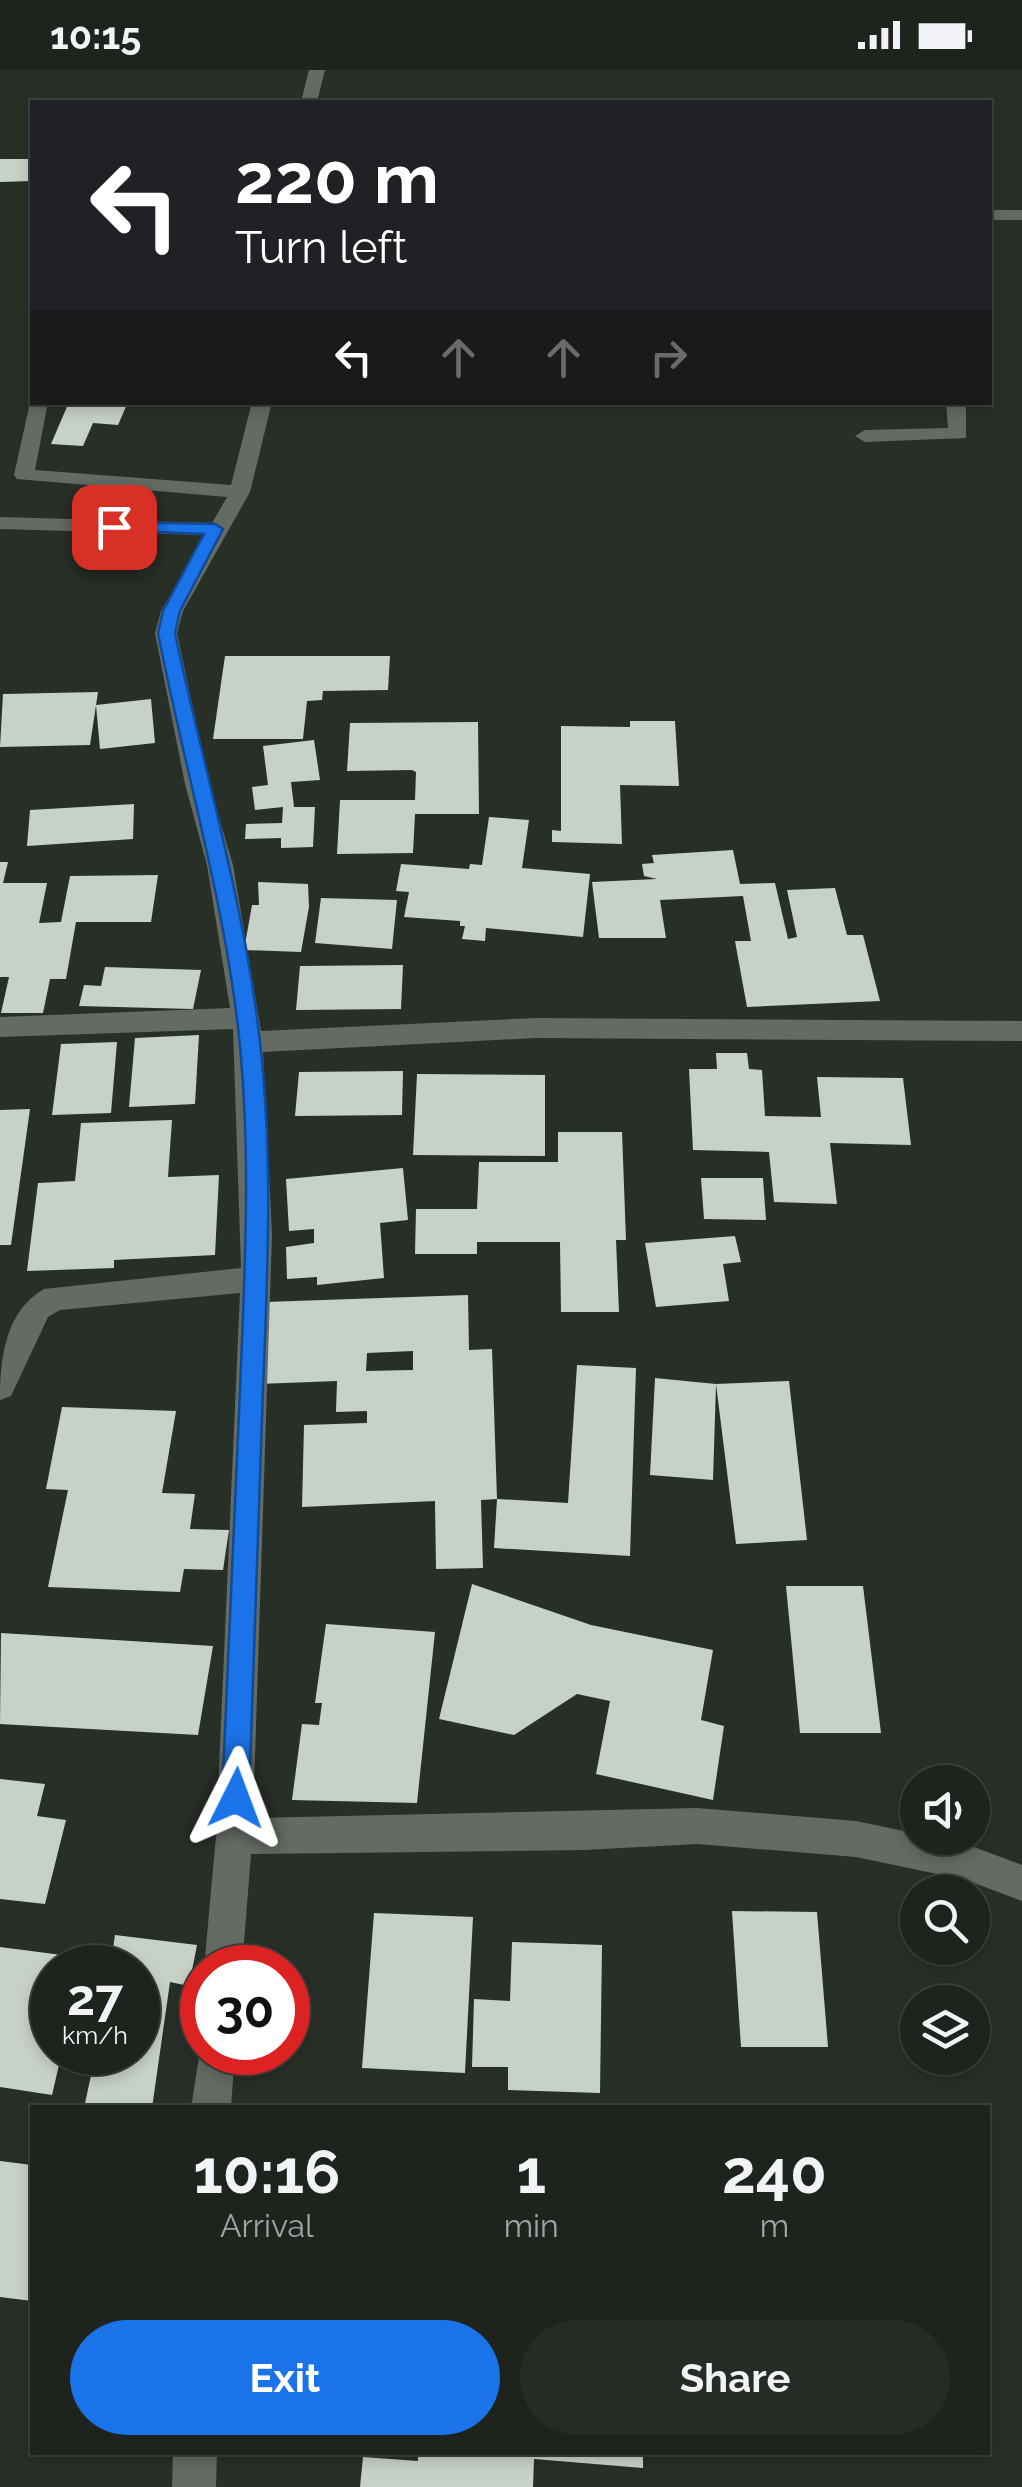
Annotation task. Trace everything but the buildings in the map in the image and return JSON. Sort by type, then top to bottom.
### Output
[{"type":"street","points":[[310,100],[317,70]]},
{"type":"street","points":[[992,215],[1022,214]]},
{"type":"street","points":[[10,502],[37,405]]},
{"type":"street","points":[[226,1945],[234,1836],[256,1279],[254,1107],[248,1030],[220,865],[197,784],[166,633],[172,611],[215,529],[240,492],[261,405]]},
{"type":"street","points":[[864,436],[959,434],[956,405]]},
{"type":"street","points":[[10,502],[66,478],[240,492]]},
{"type":"street","points":[[10,502],[44,526],[215,529]]},
{"type":"street","points":[[0,1026],[1022,1031]]},
{"type":"street","points":[[0,1386],[37,1308],[55,1298],[256,1279]]},
{"type":"street","points":[[234,1836],[584,1832],[697,1826],[856,1839],[966,1862],[1022,1882]]},
{"type":"street","points":[[211,2105],[214,2075]]},
{"type":"street","points":[[194,2487],[195,2455]]},
{"type":"route","points":[[114,527],[215,529],[172,611],[166,633],[197,784],[220,865],[247,1018],[254,1107],[258,1235],[236,1798]]}]
